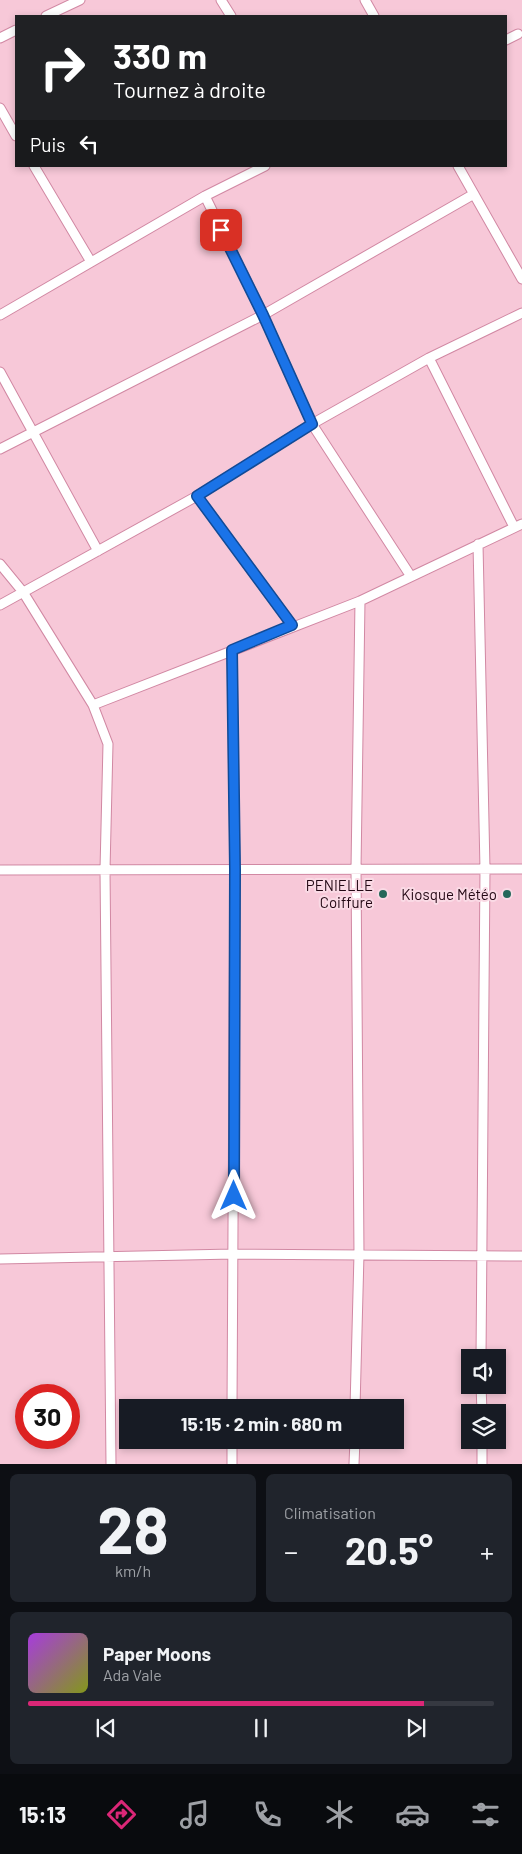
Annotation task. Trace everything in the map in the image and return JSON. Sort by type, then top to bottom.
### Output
[{"type":"street","points":[[48,15],[80,0]]},
{"type":"street","points":[[221,0],[230,15]]},
{"type":"street","points":[[364,0],[373,15]]},
{"type":"street","points":[[0,38],[15,30]]},
{"type":"street","points":[[507,40],[518,34]]},
{"type":"street","points":[[0,108],[15,134]]},
{"type":"street","points":[[35,167],[91,262]]},
{"type":"street","points":[[0,315],[205,196],[263,167]]},
{"type":"street","points":[[459,167],[522,279]]},
{"type":"street","points":[[0,449],[263,315],[474,194]]},
{"type":"street","points":[[205,196],[263,315],[312,424],[410,575]]},
{"type":"street","points":[[0,605],[197,496],[312,424],[429,358],[522,312]]},
{"type":"street","points":[[93,705],[292,625],[360,601],[410,575],[518,526],[429,358]]},
{"type":"street","points":[[0,372],[98,551]]},
{"type":"street","points":[[197,496],[292,625]]},
{"type":"street","points":[[478,544],[485,869],[481,1349]]},
{"type":"street","points":[[0,564],[23,592],[93,705],[108,744],[105,870],[111,1464]]},
{"type":"street","points":[[355,1399],[359,1254],[356,869],[360,601]]},
{"type":"street","points":[[232,650],[235,869],[232,1399]]},
{"type":"street","points":[[0,870],[522,869]]},
{"type":"street","points":[[0,1259],[234,1254],[522,1256]]},
{"type":"street","points":[[232,1449],[232,1464]]},
{"type":"street","points":[[354,1449],[354,1464]]},
{"type":"street","points":[[482,1449],[482,1464]]},
{"type":"place","name":"PENIELLE Coiffure","points":[[383,894]]},
{"type":"place","name":"Kiosque Météo","points":[[507,894]]},
{"type":"route","points":[[221,230],[263,315],[312,424],[197,496],[292,625],[232,650],[235,869],[234,1196]]}]
